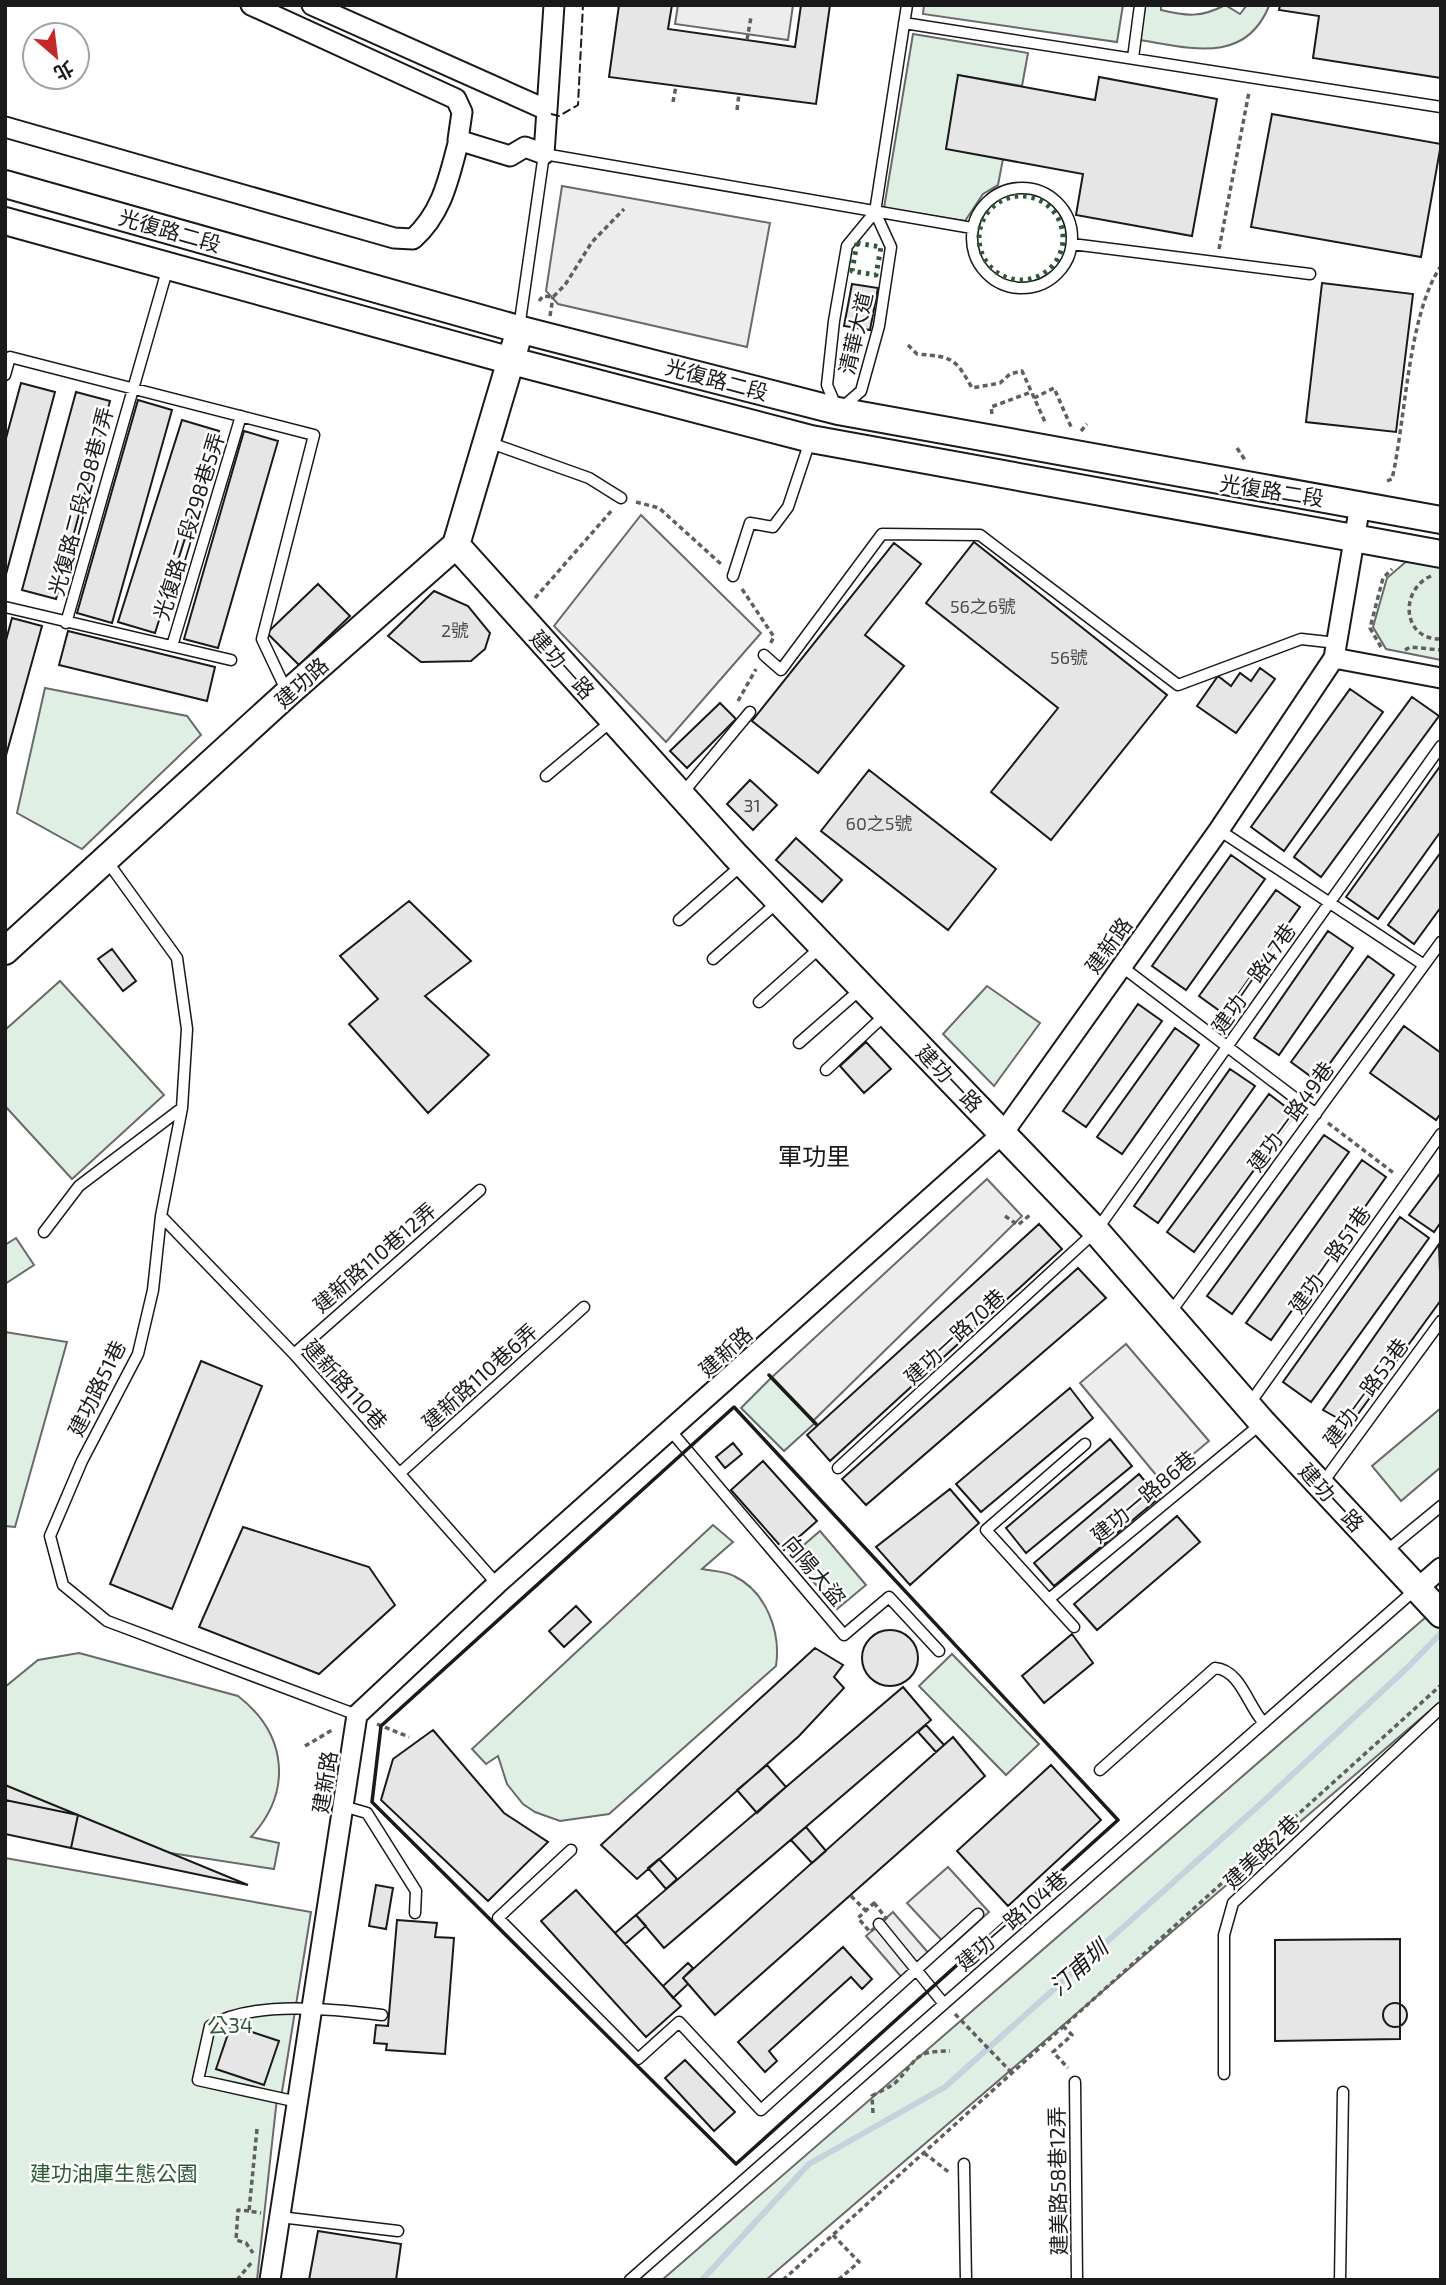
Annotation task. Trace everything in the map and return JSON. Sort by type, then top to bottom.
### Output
[{"type":"main road","name":"光復路二段","points":[[5,184],[519,329],[838,411],[1171,474],[1440,518]]},
{"type":"main road","name":"光復路二段","points":[[5,221],[512,361],[821,441],[1441,554]]},
{"type":"main road","points":[[456,545],[512,361],[519,329]]},
{"type":"main road","name":"建功路","points":[[6,951],[288,693],[456,545]]},
{"type":"main road","name":"建功一路","points":[[456,545],[743,864],[1096,1231],[1255,1415],[1441,1614]]},
{"type":"street","points":[[5,127],[394,238],[414,239],[429,224],[441,205],[459,140],[462,112],[456,99],[251,5]]},
{"type":"street","points":[[312,5],[547,110]]},
{"type":"street","points":[[459,140],[510,156],[525,147],[544,154],[554,5]]},
{"type":"street","points":[[821,441],[838,411]]},
{"type":"street","name":"建新路","points":[[270,2280],[272,2215],[298,2102],[358,1715],[497,1584],[1003,1133],[1219,830],[1336,651],[1360,505]]},
{"type":"street","points":[[1336,651],[1441,678]]},
{"type":"street","points":[[1417,1589],[1441,1568]]},
{"type":"lane","points":[[875,212],[907,5]]},
{"type":"lane","points":[[1133,58],[1140,5]]},
{"type":"lane","points":[[904,23],[1441,107]]},
{"type":"lane","points":[[519,329],[544,154],[972,228]]},
{"type":"lane","points":[[1021,188],[1038,191],[1059,205],[1069,221],[1072,244],[1063,267],[1045,283],[1030,288],[1013,288],[998,283],[985,274],[973,252],[972,228],[978,212],[990,199],[1004,191],[1021,188]]},
{"type":"lane","name":"清華大道","points":[[875,212],[891,247],[879,326],[862,391],[838,411],[827,385],[834,321],[847,246],[875,212]]},
{"type":"lane","points":[[1072,244],[1310,274]]},
{"type":"lane","name":"光復路二段298巷7弄","points":[[66,623],[168,266]]},
{"type":"lane","points":[[5,375],[10,357],[314,435],[262,639],[288,693]]},
{"type":"lane","name":"光復路二段298巷5弄","points":[[172,646],[241,416]]},
{"type":"lane","points":[[733,576],[750,523],[773,527],[788,507],[821,441]]},
{"type":"lane","points":[[488,442],[589,478],[621,498]]},
{"type":"lane","points":[[764,655],[781,670],[882,534],[980,535],[1178,685],[1301,639],[1336,651]]},
{"type":"lane","points":[[5,607],[231,660]]},
{"type":"lane","points":[[681,795],[750,712]]},
{"type":"lane","points":[[546,776],[613,720]]},
{"type":"lane","name":"建功一路47巷","points":[[1096,1231],[1441,746]]},
{"type":"lane","points":[[1219,830],[1424,965]]},
{"type":"lane","name":"建功路51巷","points":[[106,860],[177,957],[187,1029],[183,1108],[161,1216],[153,1290],[138,1354],[82,1461],[50,1536],[62,1586],[107,1621],[358,1715]]},
{"type":"lane","points":[[679,920],[743,864]]},
{"type":"lane","points":[[713,959],[779,901]]},
{"type":"lane","name":"建功一路49巷","points":[[1170,1314],[1441,942]]},
{"type":"lane","points":[[759,1002],[823,946]]},
{"type":"lane","points":[[1120,966],[1315,1114]]},
{"type":"lane","points":[[799,1043],[863,988]]},
{"type":"lane","points":[[826,1070],[887,1013]]},
{"type":"lane","points":[[44,1232],[79,1186],[183,1108]]},
{"type":"lane","name":"建功一路51巷","points":[[1255,1415],[1406,1182],[1441,1134]]},
{"type":"lane","name":"建新路110巷12弄","points":[[294,1354],[480,1190]]},
{"type":"lane","name":"建新路110巷","points":[[161,1216],[294,1354],[497,1584]]},
{"type":"lane","name":"建功一路70巷","points":[[838,1468],[1096,1231]]},
{"type":"lane","name":"建新路110巷6弄","points":[[400,1474],[584,1307]]},
{"type":"lane","name":"建功一路53巷","points":[[1321,1486],[1441,1321]]},
{"type":"lane","name":"建功一路86巷","points":[[1049,1599],[1255,1415]]},
{"type":"lane","name":"向陽大盜","points":[[670,1430],[844,1635],[889,1597],[939,1651]]},
{"type":"lane","points":[[1074,1627],[986,1530],[1085,1444]]},
{"type":"lane","points":[[1384,1554],[1441,1506]]},
{"type":"lane","name":"建功一路104巷","points":[[630,2280],[1417,1589]]},
{"type":"lane","points":[[1100,1770],[1215,1668],[1224,1669],[1236,1679],[1264,1723]]},
{"type":"lane","name":"建美路2巷","points":[[1224,2074],[1224,1935],[1233,1903],[1441,1708]]},
{"type":"lane","points":[[343,1806],[368,1813],[416,1891],[415,1913]]},
{"type":"lane","points":[[570,1850],[498,1918],[638,2059],[679,2022],[761,2110],[978,1914]]},
{"type":"lane","points":[[879,1924],[944,2004]]},
{"type":"lane","points":[[298,2102],[198,2080],[210,2026],[224,2017],[312,2007],[382,2015]]},
{"type":"lane","name":"建美路58巷12弄","points":[[1075,2082],[1077,2280]]},
{"type":"lane","points":[[1340,2280],[1343,2092]]},
{"type":"lane","points":[[964,2164],[967,2280]]},
{"type":"lane","points":[[272,2215],[398,2231]]},
{"type":"path","points":[[747,40],[751,17]]},
{"type":"path","points":[[1217,262],[1252,76]]},
{"type":"path","points":[[673,102],[676,86]]},
{"type":"path","points":[[737,110],[739,94]]},
{"type":"path","points":[[550,318],[553,297],[565,285],[592,242],[624,209]]},
{"type":"path","points":[[1387,481],[1392,479],[1401,442],[1421,304],[1441,266]]},
{"type":"path","points":[[539,301],[543,296],[553,297]]},
{"type":"path","points":[[908,345],[917,354],[948,357],[959,364],[972,388],[1000,383],[1010,374],[1022,371],[1046,426]]},
{"type":"path","points":[[1034,398],[1054,388],[1073,431]]},
{"type":"path","points":[[992,416],[991,407],[1031,392]]},
{"type":"path","points":[[1079,432],[1087,424]]},
{"type":"path","points":[[1237,449],[1248,465]]},
{"type":"path","points":[[519,616],[621,498],[659,508],[733,576],[774,637],[738,701],[750,712]]},
{"type":"path","points":[[1383,651],[1370,628],[1383,578],[1397,563]]},
{"type":"path","points":[[1397,655],[1409,647],[1440,650],[1441,639],[1424,635],[1416,628],[1408,607],[1415,587],[1422,580],[1441,574]]},
{"type":"path","points":[[1315,1114],[1406,1182]]},
{"type":"path","points":[[1005,1216],[1018,1225],[1031,1214]]},
{"type":"path","points":[[783,2280],[1441,1685]]},
{"type":"path","points":[[305,1746],[358,1715],[408,1737]]},
{"type":"path","points":[[851,1896],[866,1910]]},
{"type":"path","points":[[858,1918],[874,1903]]},
{"type":"path","points":[[1063,2026],[1072,2035],[1053,2052],[1071,2072],[1075,2082]]},
{"type":"path","points":[[968,2028],[1012,2073]]},
{"type":"path","points":[[873,2113],[872,2096],[895,2084],[908,2065],[927,2051],[950,2051]]},
{"type":"path","points":[[249,2211],[257,2129]]},
{"type":"path","points":[[924,2153],[945,2169]]},
{"type":"path","points":[[237,2280],[246,2266],[256,2259],[246,2243],[236,2240],[238,2210],[272,2215]]},
{"type":"path","points":[[833,2235],[859,2262],[838,2280]]},
{"type":"green space","points":[[924,5],[1123,5],[1117,42],[923,14]]},
{"type":"green space","points":[[1145,5],[1161,5],[1161,10],[1193,15],[1225,5],[1240,14],[1247,5],[1269,6],[1259,25],[1246,37],[1231,45],[1196,48],[1140,40]]},
{"type":"green space","points":[[913,34],[1028,53],[1022,86],[958,75],[1003,159],[998,185],[983,194],[965,221],[884,208]]},
{"type":"green space","points":[[1408,560],[1441,566],[1441,660],[1386,649],[1373,627],[1387,578]]},
{"type":"green space","points":[[45,688],[187,716],[201,735],[82,849],[17,813]]},
{"type":"green space","points":[[60,981],[164,1095],[72,1179],[5,1106],[5,1030]]},
{"type":"green space","points":[[987,986],[1040,1023],[994,1086],[943,1034]]},
{"type":"green space","points":[[16,1238],[34,1265],[5,1284],[5,1245]]},
{"type":"green space","points":[[5,1332],[67,1342],[15,1527],[5,1526]]},
{"type":"green space","points":[[771,1378],[815,1423],[784,1451],[741,1408]]},
{"type":"green space","points":[[1441,1408],[1441,1467],[1401,1501],[1372,1466]]},
{"type":"green space","points":[[713,1525],[733,1542],[702,1569],[730,1574],[755,1592],[774,1627],[776,1666],[609,1814],[560,1821],[535,1812],[523,1804],[507,1784],[498,1756],[486,1764],[472,1749]]},
{"type":"green space","points":[[820,1531],[866,1585],[837,1609],[791,1556]]},
{"type":"green space","points":[[1441,1604],[1441,1701],[766,2280],[662,2280]]},
{"type":"green space","points":[[79,1653],[238,1696],[254,1711],[267,1728],[275,1745],[279,1764],[274,1801],[265,1819],[251,1837],[279,1843],[274,1869],[48,1834],[5,1824],[5,1687],[38,1660]]},
{"type":"green space","points":[[952,1654],[1039,1744],[1006,1775],[919,1686]]},
{"type":"green space","name":"建功油庫生態公園","points":[[5,1858],[311,1912],[281,2098],[277,2098],[257,2280],[5,2280]]},
{"type":"shaded area","points":[[678,5],[793,5],[788,40],[675,24]]},
{"type":"shaded area","points":[[562,186],[770,223],[747,347],[558,304],[546,291]]},
{"type":"shaded area","points":[[641,515],[761,633],[666,742],[554,626]]},
{"type":"shaded area","points":[[987,1179],[1022,1216],[813,1421],[771,1378]]},
{"type":"shaded area","points":[[1126,1344],[1209,1441],[1161,1481],[1080,1383]]},
{"type":"shaded area","points":[[948,1867],[989,1912],[949,1948],[907,1903]]},
{"type":"shaded area","points":[[893,1912],[931,1956],[904,1980],[866,1936]]},
{"type":"building","points":[[619,5],[672,5],[668,29],[795,47],[801,5],[830,5],[816,104],[609,77]]},
{"type":"building","points":[[1280,5],[1441,5],[1441,78],[1313,58],[1319,16],[1279,10]]},
{"type":"building","points":[[958,75],[1095,100],[1099,77],[1217,99],[1192,236],[1076,215],[1083,174],[946,149]]},
{"type":"building","points":[[1272,114],[1441,144],[1421,257],[1251,227]]},
{"type":"building","points":[[1322,283],[1413,294],[1396,432],[1306,422]]},
{"type":"building","points":[[852,284],[878,288],[870,330],[844,326]]},
{"type":"building","points":[[21,383],[55,392],[5,578],[5,442]]},
{"type":"building","points":[[76,392],[110,401],[56,599],[22,590]]},
{"type":"building","points":[[138,400],[172,410],[112,623],[77,613]]},
{"type":"building","points":[[182,420],[219,431],[155,633],[118,622]]},
{"type":"building","points":[[244,431],[278,441],[218,648],[184,639]]},
{"type":"building","points":[[974,542],[1167,695],[1051,840],[991,792],[1058,708],[926,603]]},
{"type":"building","points":[[894,543],[921,564],[865,635],[904,666],[818,773],[752,721]]},
{"type":"building","points":[[318,584],[350,616],[299,665],[267,633]]},
{"type":"building","points":[[434,591],[468,606],[490,633],[485,649],[471,661],[421,662],[388,636]]},
{"type":"building","points":[[12,618],[42,626],[5,759],[5,644]]},
{"type":"building","points":[[68,631],[215,667],[207,701],[59,665]]},
{"type":"building","points":[[1260,668],[1275,679],[1236,733],[1197,706],[1218,676],[1231,686],[1240,673],[1251,681]]},
{"type":"building","points":[[1350,689],[1383,712],[1284,851],[1251,827]]},
{"type":"building","points":[[1412,697],[1439,716],[1321,877],[1294,857]]},
{"type":"building","points":[[720,703],[736,719],[687,768],[670,751]]},
{"type":"building","points":[[1441,765],[1441,831],[1378,919],[1346,897]]},
{"type":"building","points":[[869,770],[996,869],[948,930],[821,831]]},
{"type":"building","points":[[750,780],[777,805],[753,830],[727,804]]},
{"type":"building","points":[[796,838],[842,880],[822,902],[776,860]]},
{"type":"building","points":[[1441,852],[1441,907],[1414,944],[1388,925]]},
{"type":"building","points":[[1231,855],[1265,879],[1186,990],[1152,966]]},
{"type":"building","points":[[1276,890],[1300,907],[1224,1014],[1199,996]]},
{"type":"building","points":[[409,901],[471,961],[425,996],[489,1055],[428,1113],[349,1024],[378,999],[340,956]]},
{"type":"building","points":[[1328,931],[1353,948],[1279,1055],[1254,1038]]},
{"type":"building","points":[[112,949],[136,981],[123,991],[98,959]]},
{"type":"building","points":[[1368,956],[1394,975],[1317,1081],[1291,1062]]},
{"type":"building","points":[[1138,1004],[1162,1021],[1086,1127],[1063,1111]]},
{"type":"building","points":[[1404,1026],[1441,1053],[1441,1113],[1436,1120],[1370,1073]]},
{"type":"building","points":[[1175,1028],[1199,1045],[1122,1154],[1097,1137]]},
{"type":"building","points":[[866,1042],[891,1069],[864,1093],[840,1066]]},
{"type":"building","points":[[1230,1069],[1255,1086],[1158,1223],[1134,1206]]},
{"type":"building","points":[[1269,1094],[1295,1114],[1194,1252],[1167,1232]]},
{"type":"building","points":[[1324,1135],[1349,1152],[1232,1314],[1207,1296]]},
{"type":"building","points":[[1362,1160],[1386,1177],[1271,1340],[1246,1323]]},
{"type":"building","points":[[1441,1172],[1441,1222],[1434,1232],[1409,1215]]},
{"type":"building","points":[[1400,1217],[1429,1238],[1311,1402],[1283,1382]]},
{"type":"building","points":[[1039,1224],[1062,1249],[830,1461],[807,1435]]},
{"type":"building","points":[[1439,1244],[1441,1300],[1350,1425],[1323,1410]]},
{"type":"building","points":[[1078,1268],[1106,1298],[866,1505],[842,1479]]},
{"type":"building","points":[[201,1361],[262,1386],[172,1609],[110,1584]]},
{"type":"building","points":[[1070,1388],[1093,1418],[981,1512],[956,1484]]},
{"type":"building","points":[[1110,1439],[1132,1466],[1026,1553],[1006,1528]]},
{"type":"building","points":[[733,1443],[742,1454],[725,1468],[716,1457]]},
{"type":"building","points":[[763,1461],[817,1521],[784,1550],[731,1490]]},
{"type":"building","points":[[1139,1474],[1159,1498],[1054,1586],[1034,1563]]},
{"type":"building","points":[[950,1489],[979,1523],[910,1585],[876,1547]]},
{"type":"building","points":[[1177,1516],[1200,1542],[1097,1630],[1074,1604]]},
{"type":"building","points":[[243,1527],[369,1567],[395,1605],[319,1674],[199,1627]]},
{"type":"building","points":[[576,1606],[591,1622],[564,1647],[549,1631]]},
{"type":"building","points":[[885,1630],[895,1630],[910,1638],[916,1647],[916,1669],[910,1678],[895,1686],[885,1686],[867,1674],[862,1663],[862,1653],[874,1635]]},
{"type":"building","points":[[1072,1634],[1093,1663],[1044,1703],[1022,1676]]},
{"type":"building","points":[[815,1648],[843,1665],[834,1677],[844,1688],[799,1736],[637,1879],[601,1845]]},
{"type":"building","points":[[903,1687],[931,1720],[664,1948],[636,1915]]},
{"type":"building","points":[[926,1725],[944,1745],[936,1752],[918,1732]]},
{"type":"building","points":[[433,1730],[504,1813],[548,1842],[488,1901],[381,1800],[393,1759]]},
{"type":"building","points":[[953,1737],[985,1776],[715,2015],[683,1978]]},
{"type":"building","points":[[767,1765],[786,1787],[757,1813],[737,1790]]},
{"type":"building","points":[[1051,1765],[1101,1820],[1008,1906],[957,1851]]},
{"type":"building","points":[[5,1785],[78,1815],[5,1800]]},
{"type":"building","points":[[5,1800],[78,1815],[71,1848],[5,1834]]},
{"type":"building","points":[[78,1815],[248,1885],[71,1848]]},
{"type":"building","points":[[806,1827],[826,1851],[812,1863],[791,1840]]},
{"type":"building","points":[[659,1859],[677,1879],[666,1889],[648,1868]]},
{"type":"building","points":[[376,1885],[393,1888],[386,1929],[369,1926]]},
{"type":"building","points":[[576,1890],[681,2006],[646,2037],[541,1921]]},
{"type":"building","points":[[636,1915],[646,1926],[625,1944],[615,1933]]},
{"type":"building","points":[[397,1920],[437,1923],[435,1937],[454,1938],[445,2054],[386,2050],[387,2044],[374,2043],[376,2025],[388,2026]]},
{"type":"building","points":[[1400,1939],[1400,2039],[1275,2041],[1275,1940]]},
{"type":"building","points":[[843,1947],[872,1979],[862,1989],[851,1977],[769,2051],[777,2061],[765,2072],[738,2042]]},
{"type":"building","points":[[688,1963],[693,1968],[683,1978],[688,1984],[673,1998],[663,1986]]},
{"type":"building","points":[[1395,2003],[1406,2010],[1407,2015],[1400,2026],[1395,2027],[1384,2020],[1383,2015],[1390,2004]]},
{"type":"building","points":[[231,2025],[279,2041],[264,2085],[216,2069]]},
{"type":"building","points":[[685,2060],[735,2112],[714,2131],[665,2078]]},
{"type":"building","points":[[318,2231],[401,2244],[396,2280],[309,2280]]},
{"type":"waterway","name":"汀甫圳","points":[[702,2280],[809,2164],[945,2087],[1265,1800],[1441,1633]]},
{"type":"hedge","points":[[1013,196],[1029,196],[1045,203],[1056,214],[1063,230],[1063,238],[1060,254],[1051,268],[1029,280],[1013,280],[997,273],[986,262],[979,246],[979,230],[986,214],[997,203],[1013,196]]},
{"type":"hedge","points":[[857,243],[881,247],[876,275],[852,271],[857,243]]},
{"type":"fence","points":[[551,114],[559,116],[578,105],[583,5]]},
{"type":"wall","points":[[769,1375],[816,1424]]},
{"type":"wall","points":[[734,1407],[1118,1820],[736,2164],[372,1802],[381,1726],[734,1407]]},
{"type":"district","name":"軍功里","points":[[814,1155]]},
{"type":"park label","name":"公34","points":[[230,2024]]}]
